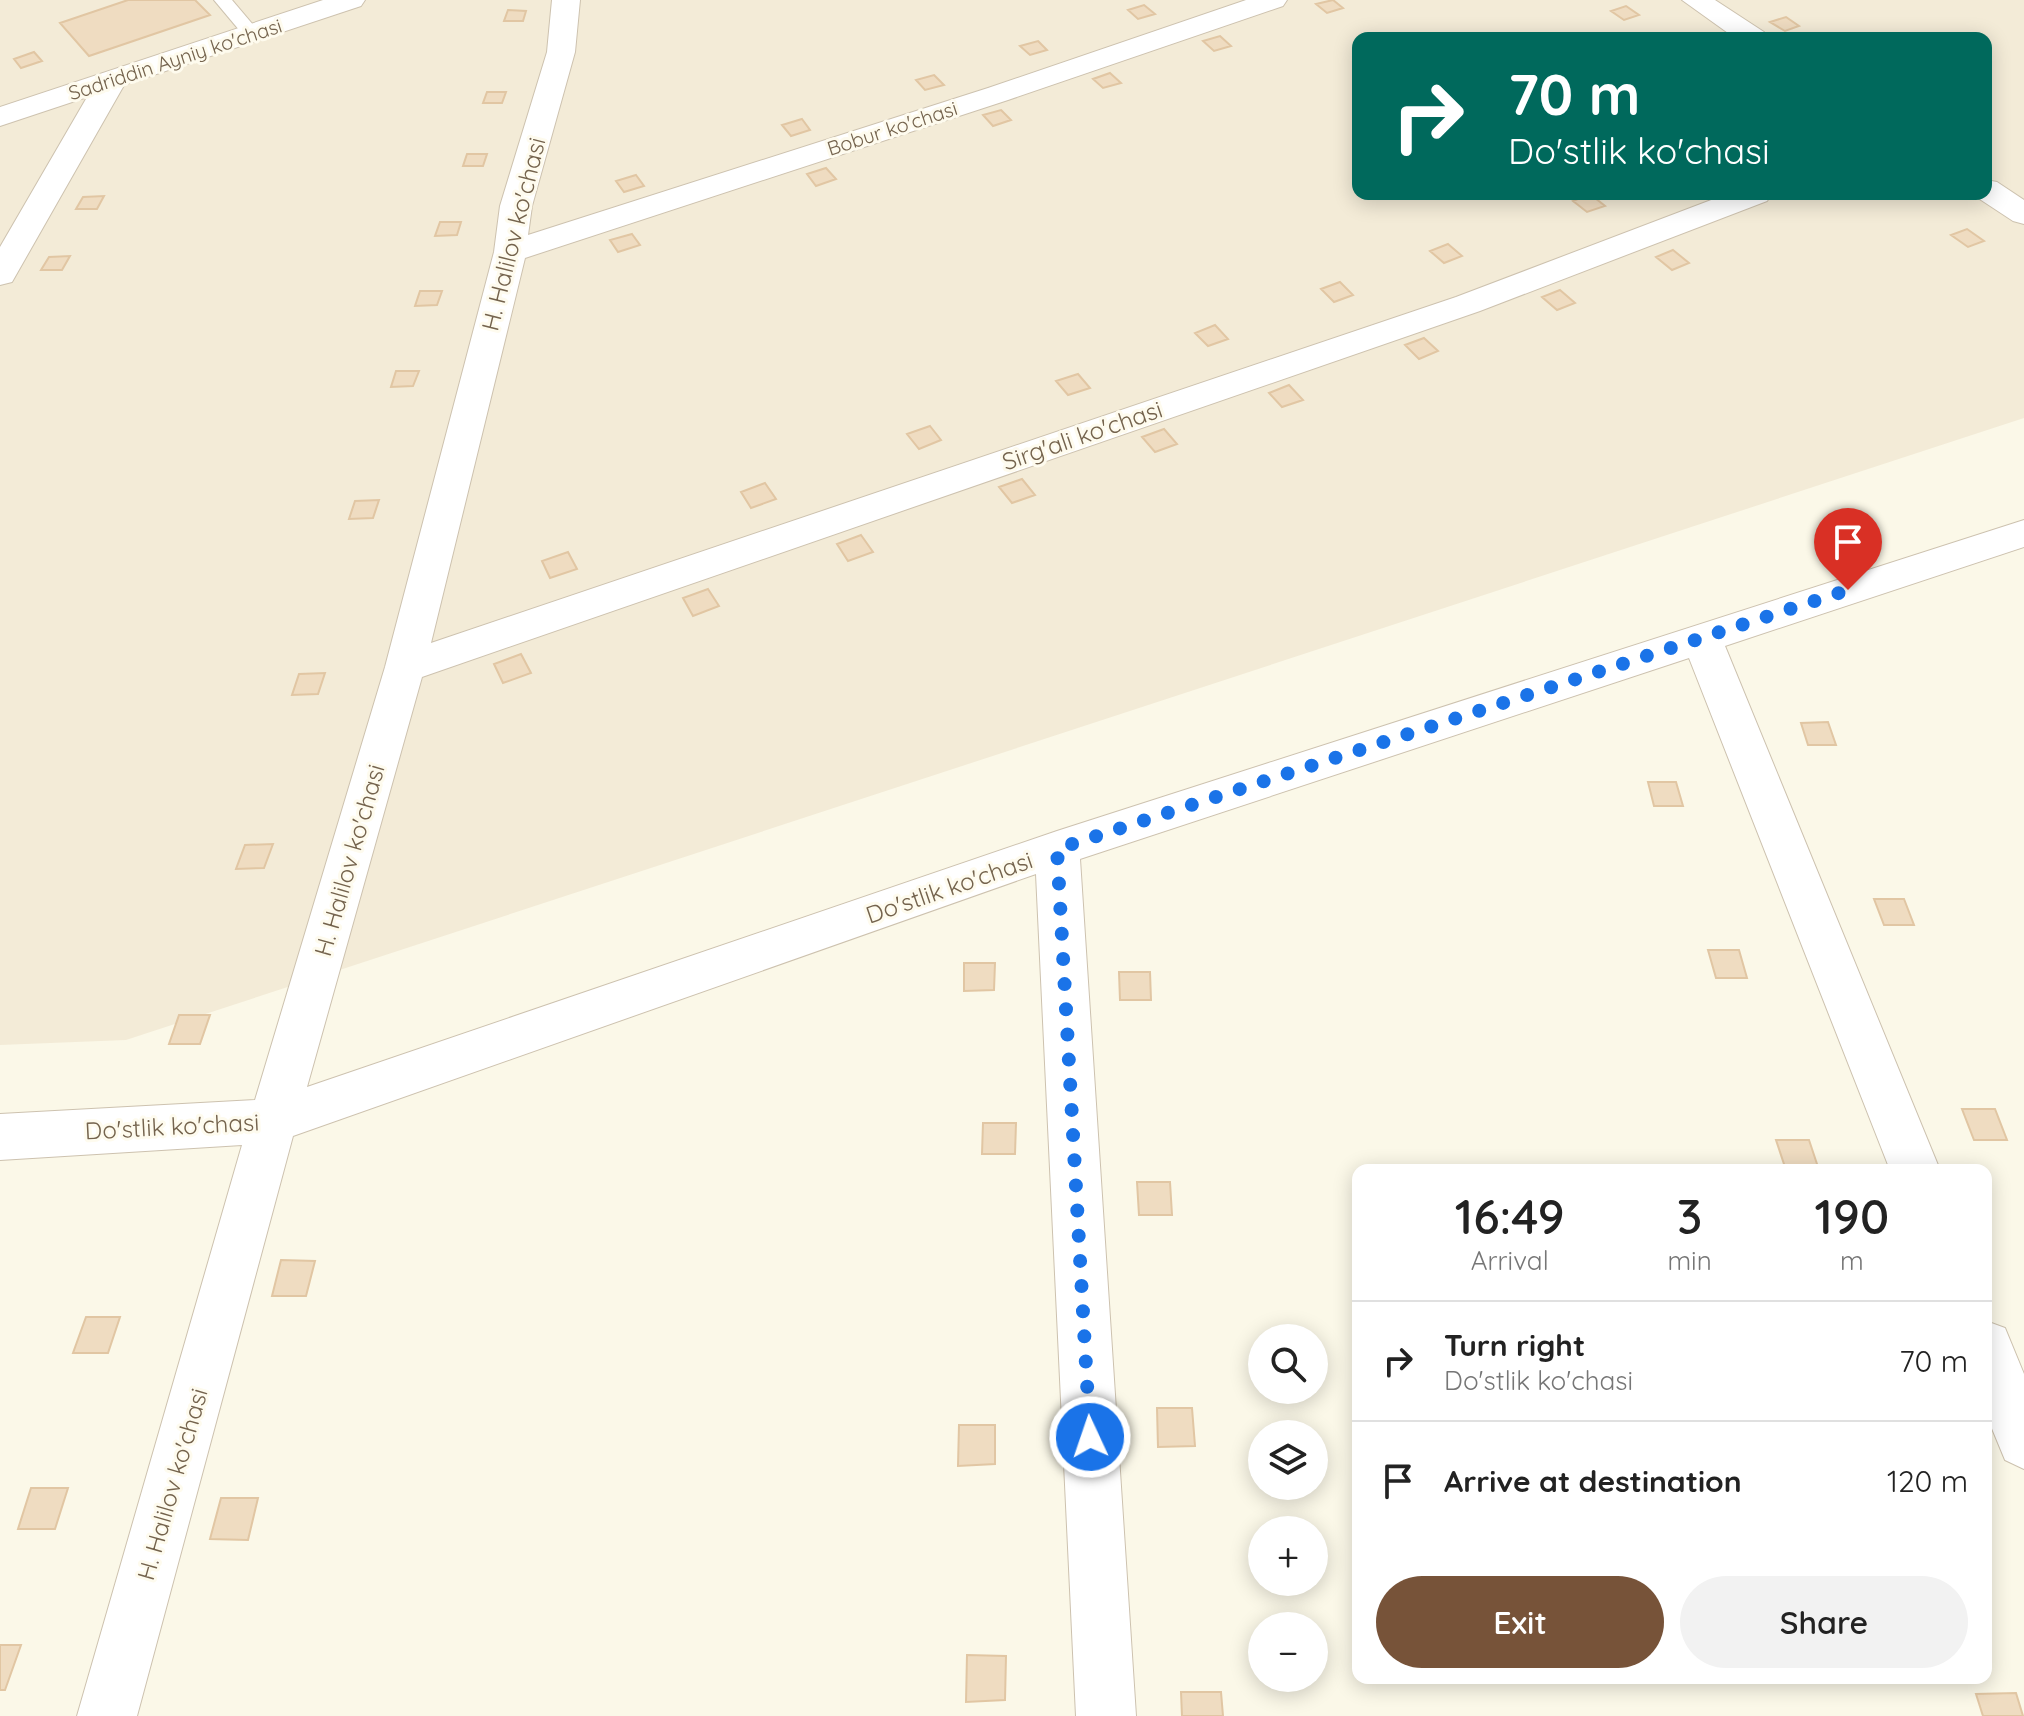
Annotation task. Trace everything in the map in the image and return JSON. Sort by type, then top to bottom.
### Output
[{"type":"street","name":"Sadriddin Ayniy ko'chasi","points":[[0,117],[351,0]]},
{"type":"street","name":"H. Halilov ko'chasi","points":[[107,1716],[273,1121],[405,667],[510,252],[516,206],[561,52],[566,0]]},
{"type":"street","name":"Bobur ko'chasi","points":[[510,252],[1012,89],[1273,0]]},
{"type":"street","points":[[1696,0],[1745,32]]},
{"type":"street","points":[[0,275],[112,80]]},
{"type":"street","points":[[1992,193],[2024,214]]},
{"type":"street","name":"Sirg'ali ko'chasi","points":[[405,667],[1468,304],[1740,200]]},
{"type":"street","name":"Do'stlik ko'chasi","points":[[0,1137],[273,1121],[1057,849],[2024,533]]},
{"type":"street","points":[[1701,637],[1913,1164]]},
{"type":"street","points":[[1057,849],[1106,1716]]},
{"type":"street","points":[[1992,1362],[2024,1441]]},
{"type":"lane","points":[[223,0],[251,33]]},
{"type":"shaded area","points":[[0,0],[2024,0],[2024,418],[126,1040],[0,1045]]},
{"type":"building","points":[[128,0],[195,0],[210,15],[89,56],[60,23]]},
{"type":"building","points":[[1333,0],[1343,8],[1327,13],[1316,4]]},
{"type":"building","points":[[1144,5],[1155,14],[1138,19],[1128,10]]},
{"type":"building","points":[[1626,6],[1639,15],[1624,20],[1611,11]]},
{"type":"building","points":[[508,10],[526,11],[523,21],[504,21]]},
{"type":"building","points":[[1786,17],[1799,26],[1785,31],[1770,22]]},
{"type":"building","points":[[1220,36],[1231,46],[1214,51],[1203,41]]},
{"type":"building","points":[[1038,41],[1047,50],[1030,55],[1020,46]]},
{"type":"building","points":[[34,52],[42,61],[21,68],[14,59]]},
{"type":"building","points":[[1110,73],[1121,83],[1103,88],[1093,79]]},
{"type":"building","points":[[934,75],[944,85],[925,90],[916,80]]},
{"type":"building","points":[[487,92],[506,92],[502,103],[483,103]]},
{"type":"building","points":[[1001,110],[1011,120],[993,126],[983,115]]},
{"type":"building","points":[[802,119],[810,130],[791,136],[782,125]]},
{"type":"building","points":[[467,154],[487,154],[483,166],[463,166]]},
{"type":"building","points":[[826,168],[836,179],[816,186],[807,174]]},
{"type":"building","points":[[636,175],[644,186],[624,192],[616,181]]},
{"type":"building","points":[[104,196],[97,209],[76,209],[83,197]]},
{"type":"building","points":[[1598,200],[1605,206],[1587,212],[1573,201]]},
{"type":"building","points":[[440,222],[461,222],[457,235],[435,236]]},
{"type":"building","points":[[1967,229],[1984,241],[1968,247],[1951,235]]},
{"type":"building","points":[[632,234],[640,245],[618,252],[610,240]]},
{"type":"building","points":[[1448,244],[1462,256],[1444,263],[1430,251]]},
{"type":"building","points":[[1673,250],[1689,263],[1672,270],[1656,257]]},
{"type":"building","points":[[70,256],[62,270],[41,270],[49,257]]},
{"type":"building","points":[[1340,282],[1353,295],[1334,302],[1321,289]]},
{"type":"building","points":[[1560,290],[1575,303],[1557,310],[1542,297]]},
{"type":"building","points":[[420,291],[442,291],[437,305],[415,306]]},
{"type":"building","points":[[1215,325],[1228,339],[1208,346],[1195,333]]},
{"type":"building","points":[[1424,338],[1438,351],[1419,359],[1405,345]]},
{"type":"building","points":[[396,371],[419,371],[413,386],[391,387]]},
{"type":"building","points":[[1078,374],[1090,388],[1068,395],[1056,381]]},
{"type":"building","points":[[1289,385],[1303,400],[1282,407],[1269,393]]},
{"type":"building","points":[[930,426],[941,440],[919,449],[907,434]]},
{"type":"building","points":[[1164,429],[1177,444],[1155,452],[1142,437]]},
{"type":"building","points":[[1022,479],[1035,495],[1012,503],[999,487]]},
{"type":"building","points":[[765,483],[776,499],[751,508],[741,492]]},
{"type":"building","points":[[379,500],[373,518],[349,519],[355,501]]},
{"type":"building","points":[[861,535],[873,552],[848,561],[837,544]]},
{"type":"building","points":[[568,552],[577,569],[550,578],[542,561]]},
{"type":"building","points":[[708,589],[719,606],[693,616],[683,598]]},
{"type":"building","points":[[521,654],[531,673],[503,683],[494,664]]},
{"type":"building","points":[[325,673],[318,694],[292,695],[299,674]]},
{"type":"building","points":[[1828,722],[1836,745],[1808,745],[1801,723]]},
{"type":"building","points":[[1648,782],[1676,782],[1683,806],[1654,806]]},
{"type":"building","points":[[273,844],[264,868],[236,869],[245,845]]},
{"type":"building","points":[[1874,899],[1904,899],[1914,925],[1884,925]]},
{"type":"building","points":[[1708,950],[1739,950],[1747,978],[1716,978]]},
{"type":"building","points":[[964,963],[995,963],[994,990],[964,991]]},
{"type":"building","points":[[1119,972],[1150,972],[1151,1000],[1120,1000]]},
{"type":"building","points":[[179,1015],[210,1015],[200,1044],[169,1044]]},
{"type":"building","points":[[1962,1109],[1995,1109],[2007,1140],[1974,1140]]},
{"type":"building","points":[[983,1123],[1016,1123],[1015,1154],[982,1154]]},
{"type":"building","points":[[1776,1140],[1809,1140],[1817,1164],[1784,1164]]},
{"type":"building","points":[[1137,1182],[1170,1182],[1172,1215],[1139,1215]]},
{"type":"building","points":[[281,1260],[315,1261],[306,1296],[272,1296]]},
{"type":"building","points":[[86,1317],[120,1317],[108,1353],[73,1353]]},
{"type":"building","points":[[1157,1408],[1192,1408],[1195,1446],[1158,1447]]},
{"type":"building","points":[[959,1425],[995,1425],[995,1464],[958,1466]]},
{"type":"building","points":[[31,1488],[68,1488],[55,1529],[18,1529]]},
{"type":"building","points":[[221,1498],[258,1498],[248,1540],[210,1539]]},
{"type":"building","points":[[0,1645],[21,1645],[5,1690],[0,1690]]},
{"type":"building","points":[[967,1655],[1006,1656],[1005,1700],[966,1702]]},
{"type":"building","points":[[1181,1692],[1221,1692],[1223,1716],[1182,1716]]},
{"type":"building","points":[[2016,1693],[2023,1716],[1983,1716],[1976,1694]]},
{"type":"route","points":[[1090,1437],[1057,849],[1848,590]]}]
